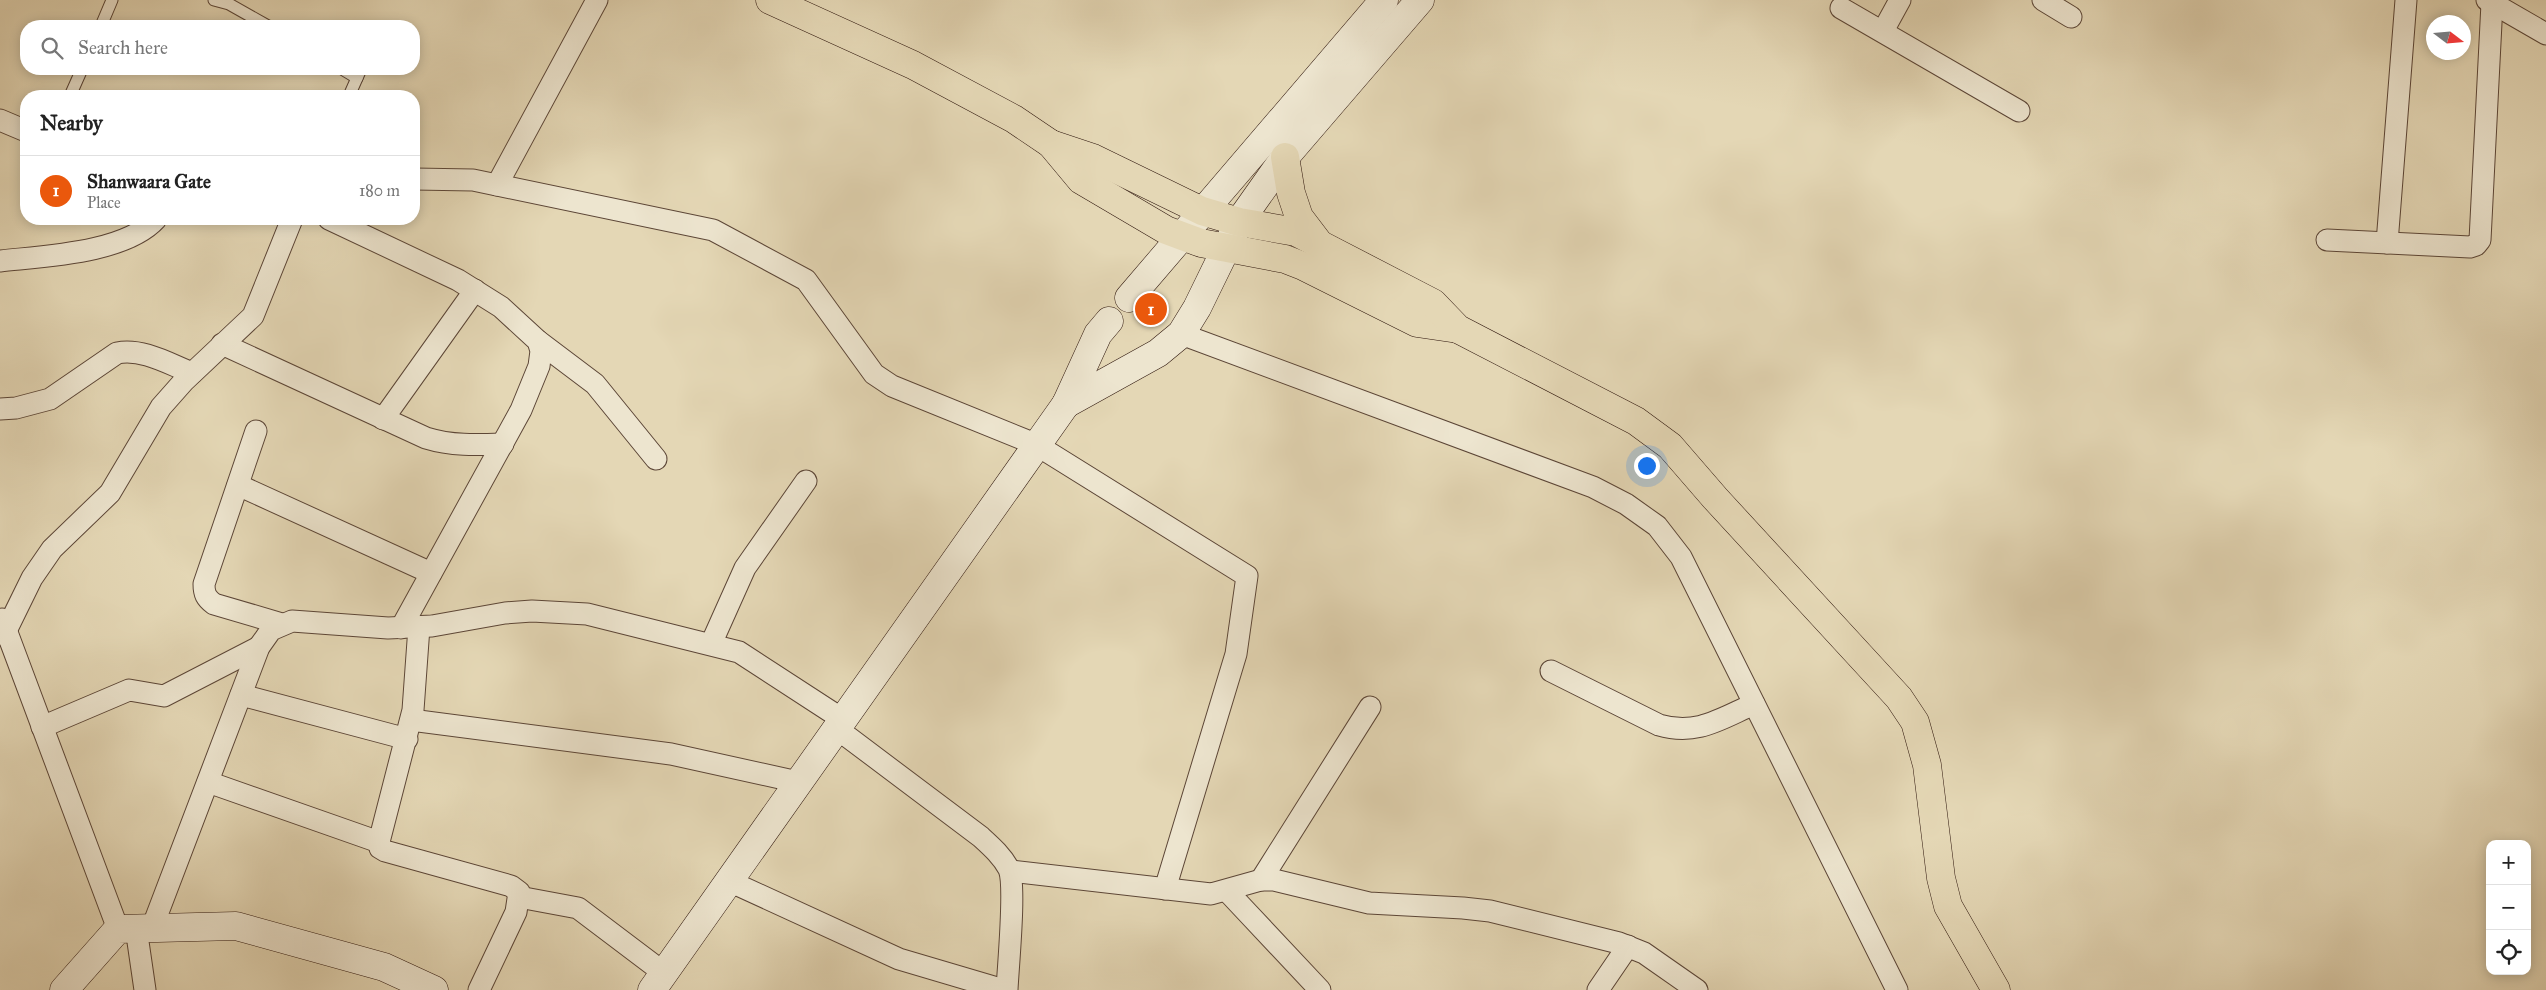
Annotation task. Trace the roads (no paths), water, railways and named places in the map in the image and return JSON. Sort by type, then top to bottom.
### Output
[{"type":"highway","points":[[770,0],[913,65],[1014,119],[1050,144],[1080,180],[1166,230],[1225,249],[1285,259],[1303,266],[1417,323],[1458,329]]},
{"type":"highway","points":[[1050,144],[1093,158],[1202,211],[1239,222],[1296,232],[1432,303],[1458,329],[1636,421],[1670,446],[1715,498],[1899,698],[1915,722],[1927,765],[1941,878],[1948,906],[1996,990]]},
{"type":"highway","points":[[1285,157],[1291,193],[1299,217],[1321,245]]},
{"type":"main road","points":[[1129,298],[1384,0]]},
{"type":"main road","points":[[1066,404],[1158,353],[1181,334],[1197,308],[1239,222],[1285,157],[1420,0]]},
{"type":"main road","points":[[658,982],[1066,404],[1098,334],[1109,321]]},
{"type":"main road","points":[[64,990],[135,928],[236,926],[384,966],[434,990]]},
{"type":"street","points":[[497,185],[597,0]]},
{"type":"street","points":[[1883,31],[1900,0]]},
{"type":"street","points":[[2043,0],[2071,17]]},
{"type":"street","points":[[2387,243],[2406,0]]},
{"type":"street","points":[[2327,240],[2470,247],[2476,245],[2480,240],[2490,1],[2546,34]]},
{"type":"street","points":[[1841,8],[2019,111]]},
{"type":"street","points":[[0,120],[20,128]]},
{"type":"street","points":[[420,179],[473,180],[713,230],[806,280],[874,374],[892,386],[1036,444],[1247,576],[1236,654],[1165,889]]},
{"type":"street","points":[[0,261],[95,248],[118,241],[148,228],[151,225]]},
{"type":"street","points":[[145,990],[135,928],[7,653],[2,626],[52,549],[110,493],[161,407],[192,373],[253,316],[290,225]]},
{"type":"street","points":[[342,225],[458,280],[501,306],[538,341],[596,384],[656,459]]},
{"type":"street","points":[[383,419],[475,290]]},
{"type":"street","points":[[1181,334],[1593,487],[1626,504],[1657,526],[1681,556],[1897,990]]},
{"type":"street","points":[[479,990],[516,912],[519,892],[511,886],[385,851],[380,848],[379,842],[409,730],[410,627],[431,573],[503,444],[532,386],[539,366],[541,351],[538,341]]},
{"type":"street","points":[[222,344],[426,438],[444,444],[503,444]]},
{"type":"street","points":[[0,409],[16,408],[50,399],[117,353],[129,351],[140,353],[192,373]]},
{"type":"street","points":[[256,430],[204,584],[204,592],[207,599],[214,604],[282,624],[304,622],[337,626],[410,627],[505,613],[532,611],[587,614],[711,644],[746,655],[839,723],[981,837],[999,854],[1010,871],[1012,889],[1006,990],[899,959],[729,881]]},
{"type":"street","points":[[711,644],[745,568],[806,481]]},
{"type":"street","points":[[238,485],[431,573]]},
{"type":"street","points":[[135,928],[208,782],[259,647],[271,630],[282,624]]},
{"type":"street","points":[[42,727],[129,690],[164,696],[259,647]]},
{"type":"street","points":[[1551,671],[1659,725],[1674,730],[1690,730],[1703,726],[1754,704]]},
{"type":"street","points":[[241,695],[409,730],[671,754],[798,782]]},
{"type":"street","points":[[1261,880],[1370,707]]},
{"type":"street","points":[[208,782],[379,842]]},
{"type":"street","points":[[1010,871],[1211,894],[1261,880],[1274,880],[1369,903],[1463,908],[1490,912],[1628,946],[1644,953],[1697,990]]},
{"type":"street","points":[[1227,891],[1320,990]]},
{"type":"street","points":[[519,897],[578,908],[658,982]]},
{"type":"street","points":[[1598,990],[1628,946]]},
{"type":"lane","points":[[104,20],[112,0]]},
{"type":"lane","points":[[214,0],[231,2],[259,20]]},
{"type":"lane","points":[[73,90],[79,75]]},
{"type":"lane","points":[[352,90],[358,75]]},
{"type":"place","name":"Shanwaara Gate","points":[[1151,309]]}]
